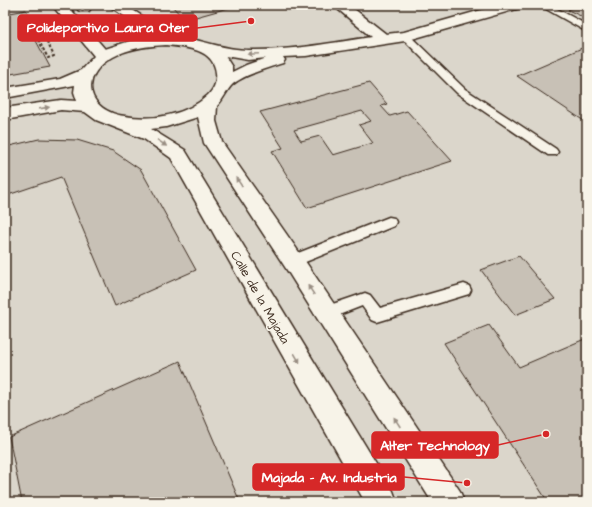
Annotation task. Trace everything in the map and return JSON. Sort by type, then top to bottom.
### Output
[{"type":"street","points":[[59,5],[103,57]]},
{"type":"street","points":[[115,5],[151,28],[187,42],[205,48],[248,55],[306,51],[384,40],[405,36],[515,5]]},
{"type":"street","points":[[340,5],[384,40]]},
{"type":"street","points":[[5,93],[64,83],[86,74],[103,57],[122,48],[143,42],[166,40],[187,42]]},
{"type":"street","points":[[86,74],[82,86],[83,97],[90,107],[100,115],[114,120],[138,124],[164,122],[188,116],[208,105],[219,94],[225,83],[225,69],[218,57],[205,48]]},
{"type":"street","points":[[225,83],[252,68],[306,51]]},
{"type":"street","points":[[5,114],[61,105],[90,107]]},
{"type":"street","points":[[208,105],[207,121],[213,143],[293,261],[449,502]]},
{"type":"street","name":"Calle de la Majada","points":[[114,120],[150,135],[178,154],[382,502]]},
{"type":"lane","points":[[543,5],[587,29]]},
{"type":"lane","points":[[405,36],[461,91],[552,152]]},
{"type":"lane","points":[[293,261],[388,222]]},
{"type":"lane","points":[[326,313],[365,299],[377,315],[464,290]]},
{"type":"path","points":[[38,24],[51,48],[54,56],[48,58],[31,26],[38,24]]},
{"type":"shaded area","points":[[5,5],[587,5],[587,502],[5,502]]},
{"type":"building","points":[[171,5],[239,5],[185,20]]},
{"type":"building","points":[[578,5],[587,5],[587,19],[568,10]]},
{"type":"building","points":[[26,10],[43,35],[34,37],[50,67],[5,75],[5,14]]},
{"type":"building","points":[[582,48],[587,51],[587,123],[517,76]]},
{"type":"building","points":[[369,83],[387,104],[381,106],[390,116],[407,111],[452,161],[307,208],[272,151],[283,148],[260,112]],"holes":[[[362,111],[371,121],[359,125],[373,143],[333,155],[320,136],[301,141],[294,130]]]},
{"type":"building","points":[[39,139],[77,140],[113,151],[141,170],[196,270],[115,306],[61,177],[5,196],[5,147]]},
{"type":"building","points":[[519,256],[555,299],[515,315],[481,270]]},
{"type":"building","points":[[489,325],[519,367],[587,338],[587,502],[548,502],[444,343]]},
{"type":"building","points":[[180,361],[240,502],[22,502],[9,437]]},
{"type":"place","name":"Polideportivo Laura Oter","points":[[251,21]]},
{"type":"place","name":"Alter Technology","points":[[546,434]]},
{"type":"place","name":"Majada - Av. Industria","points":[[467,483]]}]
